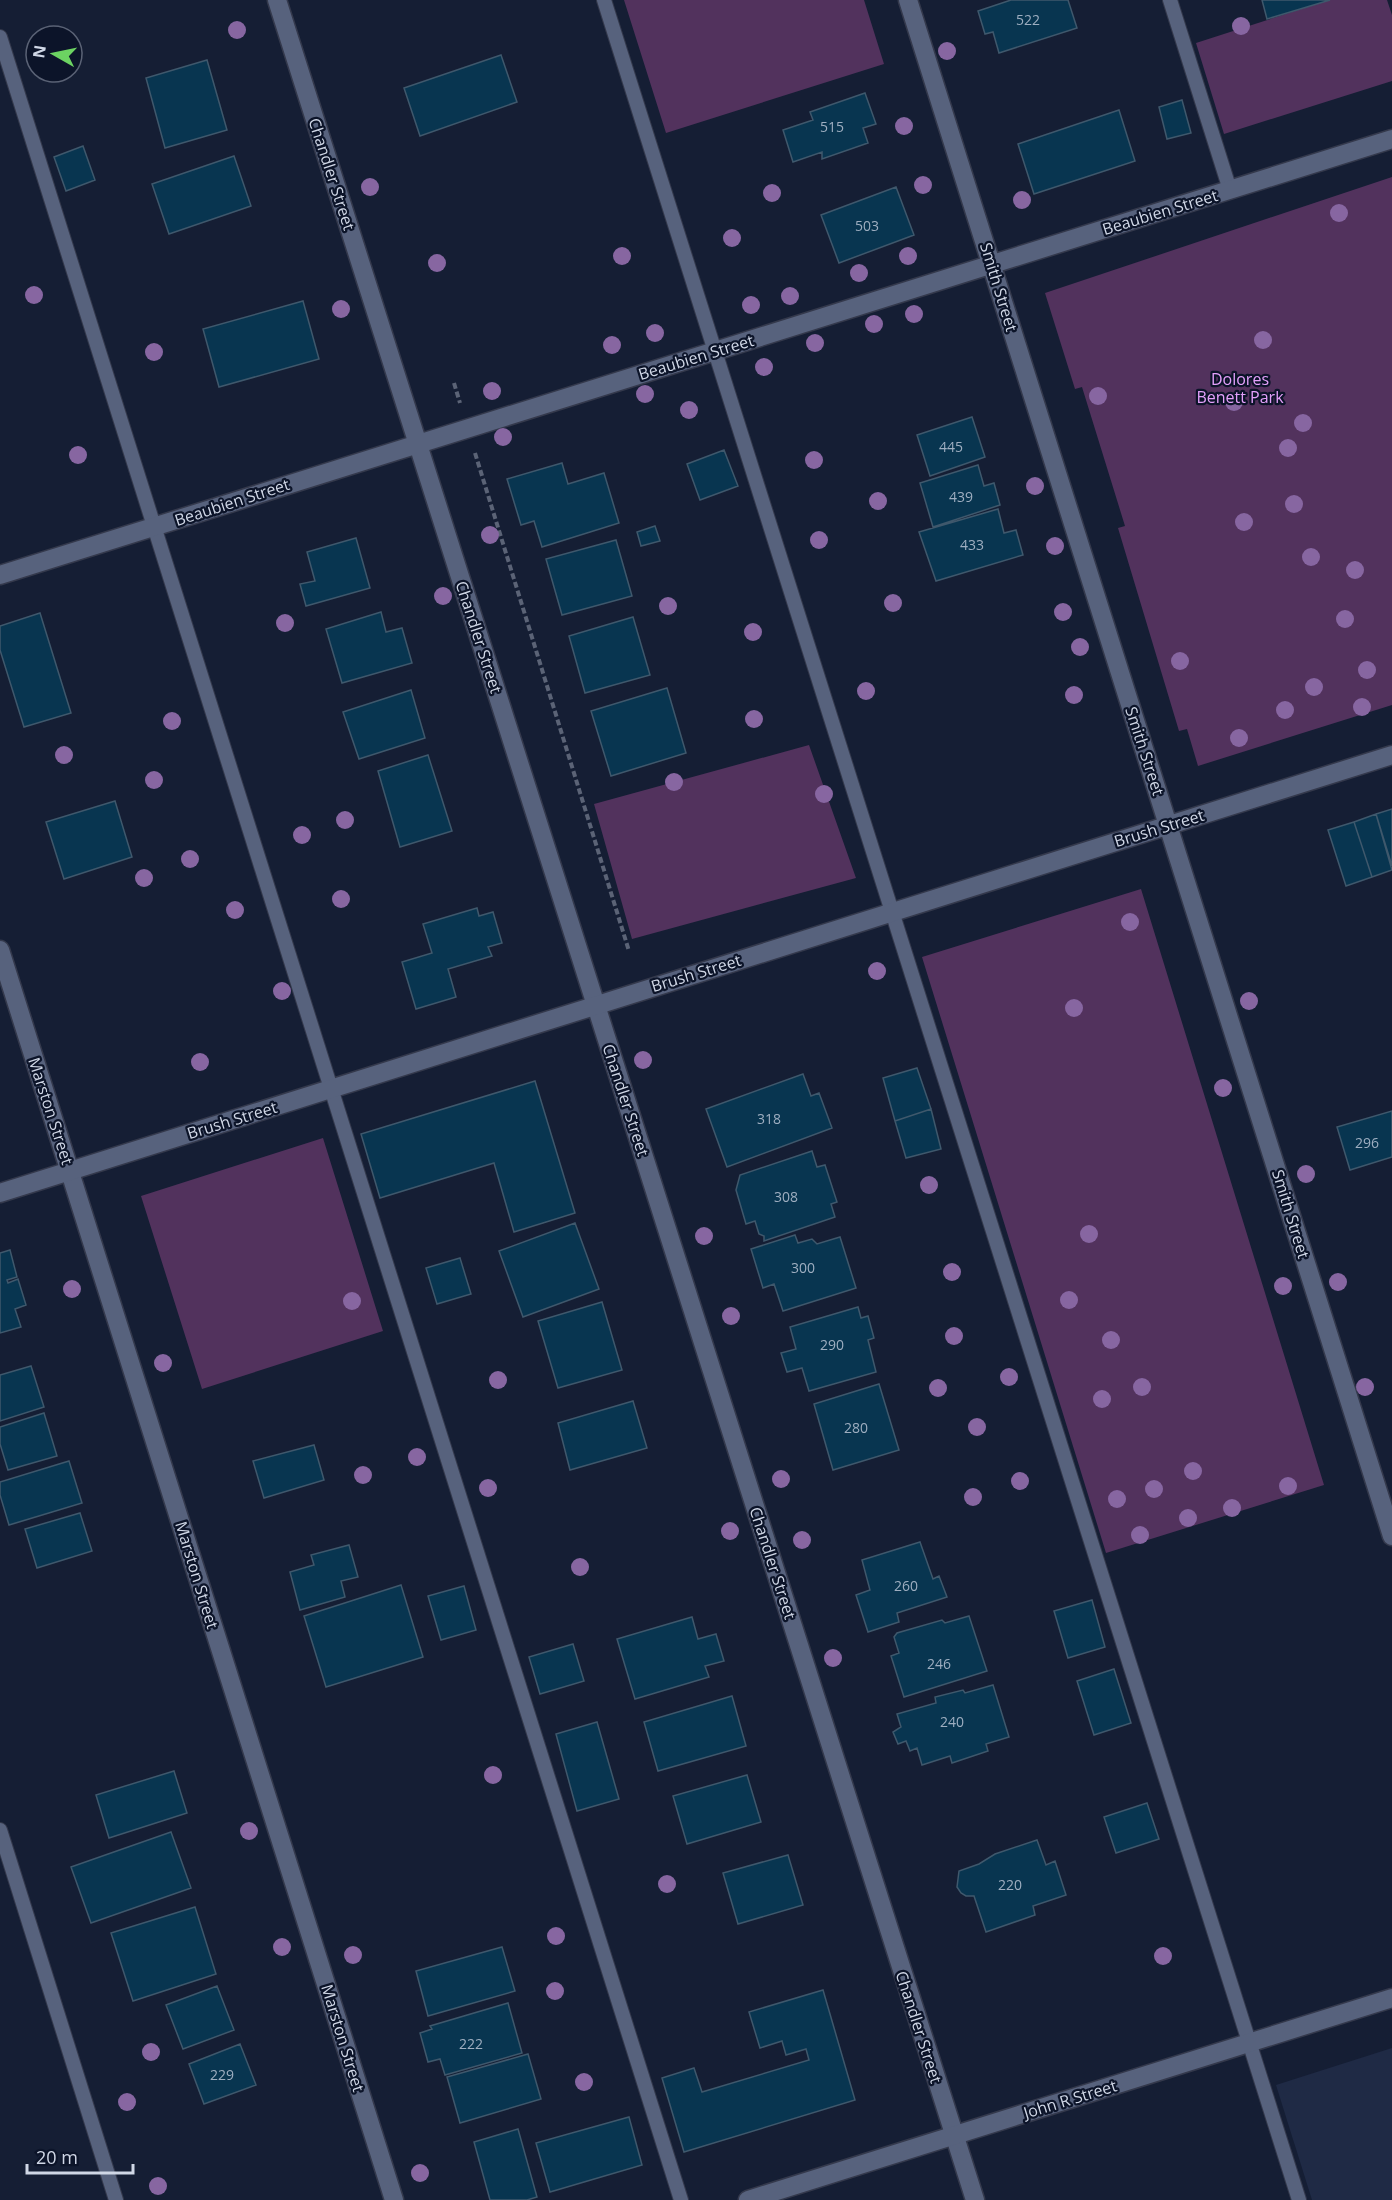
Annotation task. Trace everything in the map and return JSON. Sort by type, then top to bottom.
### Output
[{"type":"street","name":"Chandler Street","points":[[277,0],[975,2200]]},
{"type":"street","name":"Smith Street","points":[[908,0],[1392,1536]]},
{"type":"street","name":"Beaubien Street","points":[[0,576],[1392,140]]},
{"type":"street","name":"Brush Street","points":[[0,1193],[1392,755]]},
{"type":"street","name":"Marston Street","points":[[0,950],[394,2200]]},
{"type":"street","name":"John R Street","points":[[748,2200],[1392,1998]]},
{"type":"lane","points":[[604,0],[1299,2200]]},
{"type":"lane","points":[[1170,0],[1230,190]]},
{"type":"lane","points":[[0,37],[681,2200]]},
{"type":"lane","points":[[0,1830],[116,2200]]},
{"type":"path","points":[[454,383],[629,951]]},
{"type":"shaded area","points":[[1392,2048],[1392,2200],[1312,2200],[1276,2085]]},
{"type":"green space","points":[[624,0],[864,0],[884,64],[666,133]]},
{"type":"green space","points":[[1329,0],[1387,0],[1392,15],[1392,81],[1224,134],[1196,43]]},
{"type":"green space","name":"Dolores Benett Park","points":[[1392,177],[1392,705],[1198,766],[1187,729],[1179,731],[1118,528],[1125,526],[1082,387],[1075,389],[1045,293]]},
{"type":"green space","points":[[809,745],[856,878],[632,939],[594,804]]},
{"type":"green space","points":[[1141,889],[1324,1485],[1106,1553],[922,957]]},
{"type":"green space","points":[[323,1138],[383,1331],[202,1389],[141,1196]]},
{"type":"building","points":[[1011,0],[1068,0],[1077,28],[999,53],[993,32],[985,34],[978,11]]},
{"type":"building","points":[[1262,0],[1330,0],[1267,19]]},
{"type":"building","points":[[501,55],[517,102],[420,136],[404,88]]},
{"type":"building","points":[[207,60],[227,130],[165,148],[146,78]]},
{"type":"building","points":[[865,93],[876,124],[863,128],[868,143],[822,159],[822,152],[793,162],[783,130],[813,120],[810,112]]},
{"type":"building","points":[[1182,100],[1191,133],[1167,139],[1159,107]]},
{"type":"building","points":[[1119,110],[1135,161],[1034,194],[1018,144]]},
{"type":"building","points":[[83,146],[95,180],[66,191],[54,157]]},
{"type":"building","points":[[234,156],[251,206],[169,234],[152,184]]},
{"type":"building","points":[[896,187],[914,235],[839,263],[821,215]]},
{"type":"building","points":[[303,301],[319,359],[219,387],[203,329]]},
{"type":"building","points":[[972,417],[985,457],[930,476],[917,435]]},
{"type":"building","points":[[724,450],[738,486],[700,500],[687,464]]},
{"type":"building","points":[[562,463],[568,484],[604,473],[619,523],[542,547],[534,521],[521,525],[507,479]]},
{"type":"building","points":[[978,465],[984,486],[994,483],[1000,505],[933,527],[920,483]]},
{"type":"building","points":[[998,509],[1004,533],[1016,530],[1023,555],[936,581],[919,532]]},
{"type":"building","points":[[655,526],[660,541],[641,546],[637,532]]},
{"type":"building","points":[[356,538],[370,588],[306,606],[300,584],[315,581],[307,552]]},
{"type":"building","points":[[616,540],[632,596],[562,615],[546,559]]},
{"type":"building","points":[[381,612],[386,632],[402,628],[412,663],[342,683],[326,629]]},
{"type":"building","points":[[40,613],[71,713],[24,727],[0,650],[0,626]]},
{"type":"building","points":[[633,617],[650,675],[585,693],[569,636]]},
{"type":"building","points":[[667,688],[686,753],[611,776],[591,711]]},
{"type":"building","points":[[411,690],[425,738],[359,759],[343,712]]},
{"type":"building","points":[[428,755],[452,831],[400,847],[378,771]]},
{"type":"building","points":[[115,801],[132,857],[64,879],[46,822]]},
{"type":"building","points":[[1392,809],[1392,866],[1376,814]]},
{"type":"building","points":[[1376,814],[1392,870],[1372,877],[1354,822]]},
{"type":"building","points":[[1354,822],[1372,877],[1346,886],[1328,830]]},
{"type":"building","points":[[477,908],[479,916],[493,912],[502,943],[488,947],[492,956],[448,969],[456,997],[416,1009],[402,962],[432,953],[423,924]]},
{"type":"building","points":[[917,1068],[931,1109],[895,1121],[883,1078]]},
{"type":"building","points":[[803,1074],[811,1096],[819,1093],[832,1128],[727,1167],[706,1109]]},
{"type":"building","points":[[535,1081],[575,1213],[514,1232],[494,1163],[380,1198],[361,1134]]},
{"type":"building","points":[[931,1109],[941,1149],[906,1158],[895,1121]]},
{"type":"building","points":[[1392,1111],[1392,1157],[1350,1170],[1337,1127]]},
{"type":"building","points":[[812,1151],[817,1167],[825,1165],[837,1202],[831,1204],[835,1217],[764,1241],[764,1236],[759,1234],[755,1221],[746,1224],[736,1190],[740,1175]]},
{"type":"building","points":[[575,1223],[599,1289],[523,1317],[499,1251]]},
{"type":"building","points":[[795,1235],[798,1243],[812,1239],[817,1244],[840,1237],[856,1288],[783,1311],[774,1284],[763,1288],[751,1249]]},
{"type":"building","points":[[10,1250],[17,1277],[7,1280],[8,1283],[18,1279],[26,1305],[15,1309],[21,1327],[0,1333],[0,1253]]},
{"type":"building","points":[[460,1258],[471,1294],[437,1304],[426,1268]]},
{"type":"building","points":[[602,1302],[622,1370],[558,1388],[538,1321]]},
{"type":"building","points":[[858,1307],[861,1318],[868,1316],[874,1338],[868,1340],[876,1372],[809,1391],[802,1368],[787,1372],[781,1353],[796,1349],[790,1327]]},
{"type":"building","points":[[31,1366],[44,1407],[0,1421],[0,1375]]},
{"type":"building","points":[[879,1384],[899,1450],[833,1470],[814,1404]]},
{"type":"building","points":[[633,1401],[647,1448],[570,1470],[558,1423]]},
{"type":"building","points":[[44,1413],[57,1456],[8,1470],[0,1444],[0,1427]]},
{"type":"building","points":[[314,1445],[324,1480],[264,1498],[253,1461]]},
{"type":"building","points":[[69,1461],[82,1503],[9,1525],[0,1495],[0,1482]]},
{"type":"building","points":[[80,1513],[92,1551],[37,1568],[25,1529]]},
{"type":"building","points":[[920,1542],[933,1579],[939,1576],[947,1597],[897,1613],[899,1622],[868,1632],[856,1595],[870,1590],[862,1560]]},
{"type":"building","points":[[349,1545],[358,1577],[341,1581],[345,1597],[300,1610],[290,1572],[314,1565],[311,1555]]},
{"type":"building","points":[[401,1585],[423,1657],[326,1687],[304,1616]]},
{"type":"building","points":[[464,1586],[476,1630],[441,1640],[428,1596]]},
{"type":"building","points":[[1092,1600],[1105,1647],[1068,1658],[1054,1611]]},
{"type":"building","points":[[969,1616],[987,1671],[904,1697],[891,1656],[899,1653],[894,1637],[897,1633],[942,1620],[945,1623]]},
{"type":"building","points":[[692,1617],[698,1639],[716,1634],[724,1661],[705,1666],[709,1677],[635,1699],[617,1639]]},
{"type":"building","points":[[573,1644],[584,1681],[540,1694],[529,1657]]},
{"type":"building","points":[[1114,1669],[1131,1723],[1094,1735],[1077,1681]]},
{"type":"building","points":[[993,1685],[1009,1737],[986,1744],[988,1751],[952,1763],[950,1756],[922,1765],[917,1748],[910,1751],[906,1741],[898,1744],[893,1732],[901,1727],[897,1714],[936,1703],[935,1697],[963,1690],[965,1693]]},
{"type":"building","points":[[732,1696],[746,1746],[658,1771],[644,1722]]},
{"type":"building","points":[[597,1722],[619,1799],[577,1811],[556,1734]]},
{"type":"building","points":[[174,1771],[187,1813],[109,1838],[96,1795]]},
{"type":"building","points":[[747,1775],[761,1822],[687,1844],[673,1796]]},
{"type":"building","points":[[1147,1803],[1159,1839],[1116,1853],[1104,1817]]},
{"type":"building","points":[[171,1832],[191,1888],[91,1923],[71,1867]]},
{"type":"building","points":[[1037,1840],[1046,1865],[1055,1861],[1066,1895],[1033,1906],[1035,1915],[986,1932],[974,1896],[966,1896],[957,1887],[959,1871],[979,1864],[995,1854]]},
{"type":"building","points":[[788,1855],[803,1905],[738,1924],[723,1873]]},
{"type":"building","points":[[195,1907],[216,1974],[133,2001],[111,1933]]},
{"type":"building","points":[[502,1947],[515,1991],[428,2016],[416,1971]]},
{"type":"building","points":[[217,1986],[234,2030],[183,2049],[166,2005]]},
{"type":"building","points":[[823,1990],[855,2100],[684,2152],[662,2078],[694,2068],[702,2092],[809,2060],[806,2049],[786,2055],[782,2041],[760,2048],[749,2012]]},
{"type":"building","points":[[508,2003],[522,2053],[445,2075],[440,2059],[428,2062],[420,2033],[432,2029],[430,2026]]},
{"type":"building","points":[[240,2044],[256,2085],[204,2104],[189,2064]]},
{"type":"building","points":[[528,2054],[541,2099],[460,2123],[447,2077]]},
{"type":"building","points":[[629,2117],[642,2165],[550,2192],[536,2143]]},
{"type":"building","points":[[518,2129],[537,2197],[527,2200],[490,2200],[474,2142]]}]
